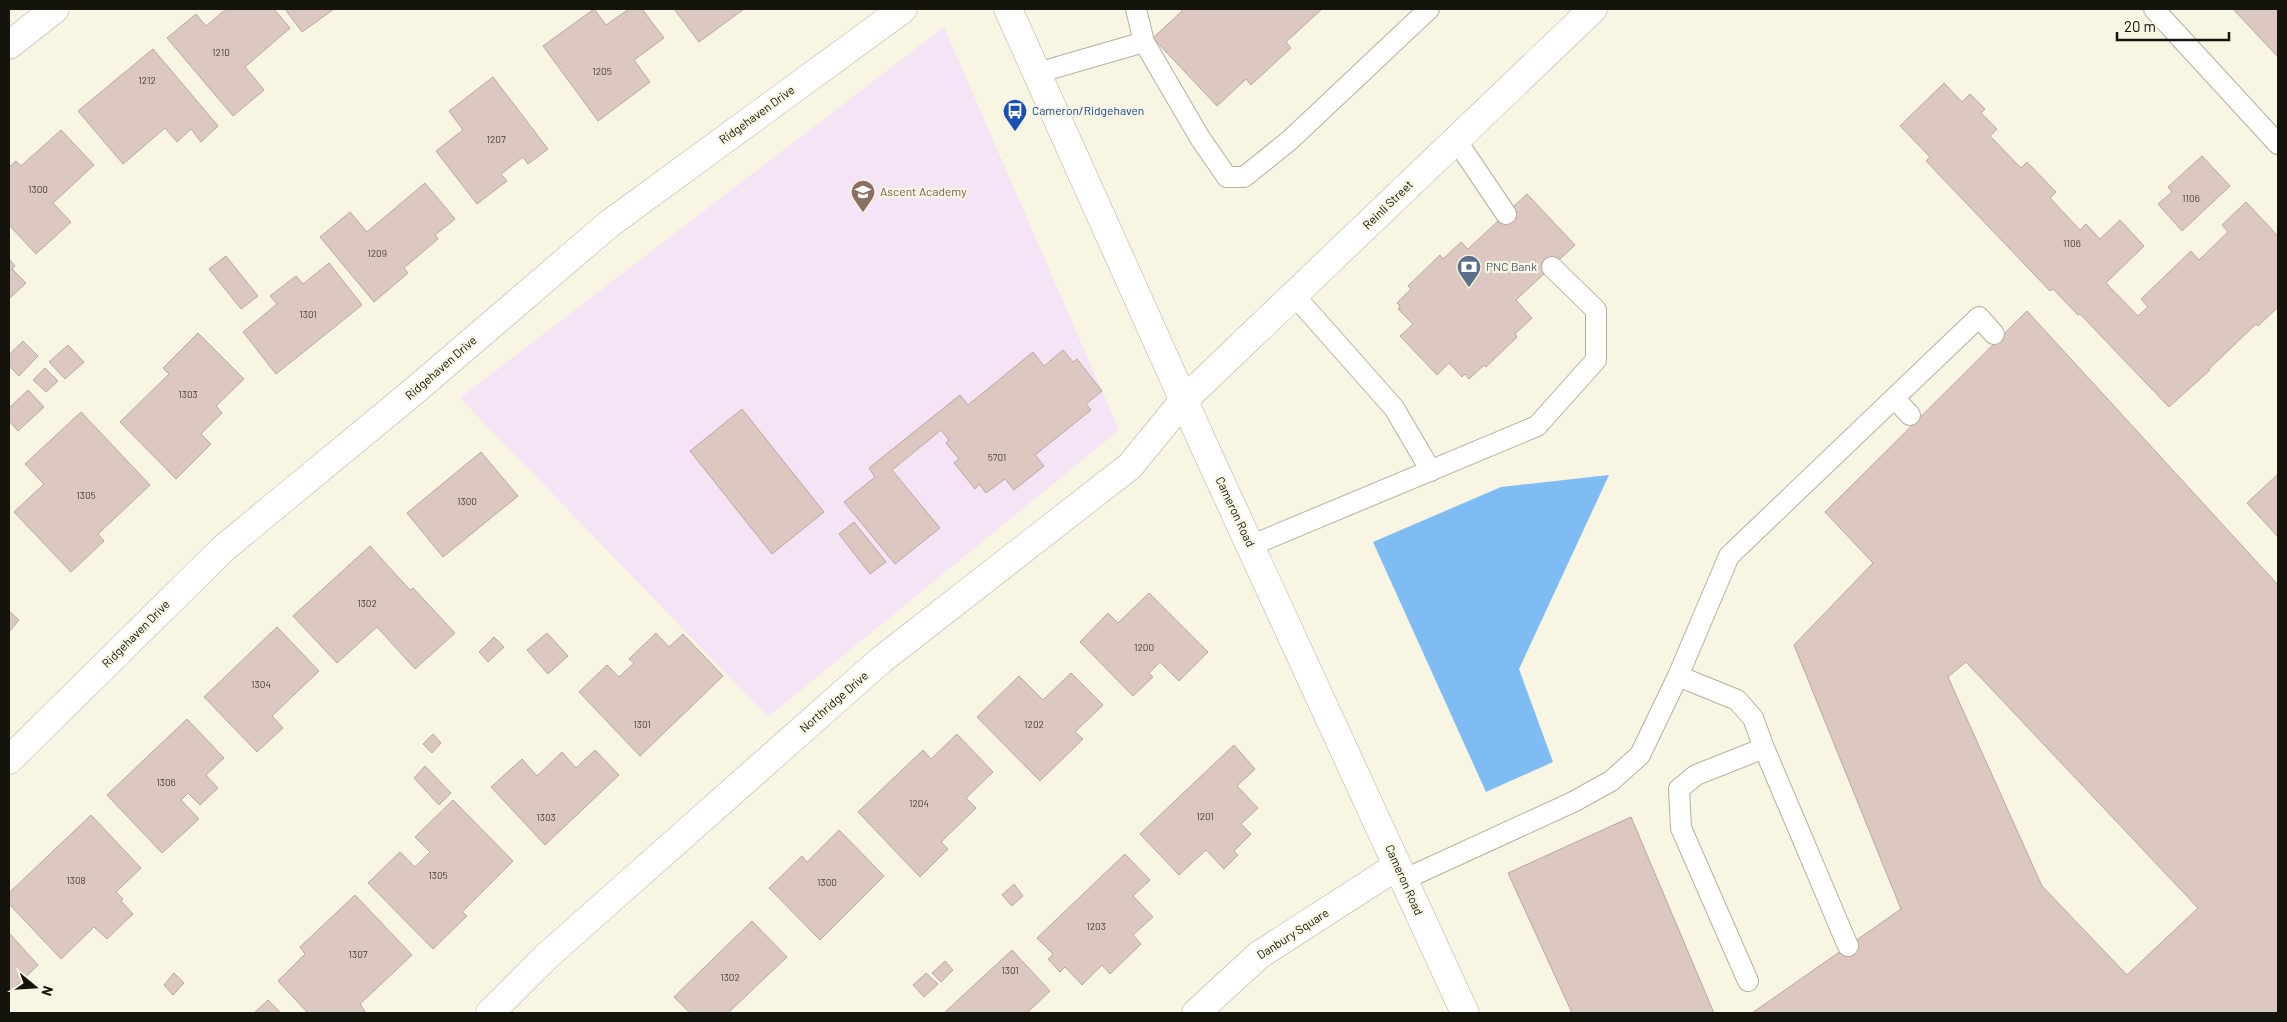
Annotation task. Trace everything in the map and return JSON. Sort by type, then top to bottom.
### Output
[{"type":"street","points":[[9,45],[55,9]]},
{"type":"street","name":"Ridgehaven Drive","points":[[9,760],[224,548],[413,392],[609,224],[903,9]]},
{"type":"street","name":"Cameron Road","points":[[1008,9],[1250,546],[1465,1013]]},
{"type":"street","name":"Reinli Street","points":[[1184,400],[1593,9]]},
{"type":"street","name":"Northridge Drive","points":[[490,1013],[548,955],[881,660],[1130,466],[1184,400]]},
{"type":"street","name":"Danbury Square","points":[[1196,1013],[1259,955],[1400,873]]},
{"type":"lane","points":[[1136,9],[1144,42],[1200,138],[1227,176],[1244,177],[1290,140],[1429,9]]},
{"type":"lane","points":[[2154,9],[2278,144]]},
{"type":"lane","points":[[1037,73],[1144,42]]},
{"type":"lane","points":[[1456,140],[1506,214]]},
{"type":"lane","points":[[1250,546],[1537,426],[1596,360],[1596,310],[1552,267]]},
{"type":"lane","points":[[1294,295],[1394,408],[1431,471]]},
{"type":"lane","points":[[1400,873],[1573,802],[1611,781],[1640,755],[1678,676],[1729,556],[1979,317],[1994,334]]},
{"type":"lane","points":[[1894,398],[1910,415]]},
{"type":"lane","points":[[1678,676],[1737,700],[1753,718],[1848,946]]},
{"type":"lane","points":[[1748,981],[1681,828],[1680,789],[1696,775],[1764,748]]},
{"type":"shaded area","name":"Ascent Academy","points":[[944,27],[1119,430],[768,717],[460,398]]},
{"type":"water","points":[[1609,475],[1519,669],[1553,762],[1486,792],[1373,542],[1501,487]]},
{"type":"building","points":[[226,9],[274,9],[290,28],[245,67],[264,90],[233,116],[167,38],[196,14],[206,26]]},
{"type":"building","points":[[285,9],[334,9],[302,32]]},
{"type":"building","points":[[594,9],[606,25],[629,9],[642,9],[664,38],[634,60],[650,82],[598,121],[543,46]]},
{"type":"building","points":[[674,9],[744,9],[699,42]]},
{"type":"building","points":[[1181,9],[1322,9],[1286,42],[1291,48],[1251,85],[1246,79],[1217,106],[1153,38],[1182,11]]},
{"type":"building","points":[[2233,9],[2278,9],[2278,57]]},
{"type":"building","points":[[153,49],[218,126],[201,142],[191,129],[177,142],[165,128],[123,164],[78,111]]},
{"type":"building","points":[[493,77],[548,149],[528,164],[523,157],[501,174],[507,181],[477,204],[436,151],[463,130],[449,111]]},
{"type":"building","points":[[1944,83],[1962,102],[1970,94],[1985,109],[1981,113],[1997,129],[1990,136],[2021,168],[2027,162],[2056,192],[2050,198],[2080,230],[2086,224],[2100,239],[2120,220],[2144,246],[2106,283],[2138,316],[2148,307],[2141,299],[2191,251],[2199,260],[2228,232],[2222,225],[2246,202],[2278,236],[2278,307],[2258,326],[2256,324],[2210,370],[2169,407],[2080,314],[2078,315],[2053,289],[2050,291],[1926,161],[1930,157],[1900,126]]},
{"type":"building","points":[[61,130],[94,165],[53,203],[71,222],[36,254],[9,225],[9,167],[16,161],[21,166]]},
{"type":"building","points":[[2202,156],[2230,186],[2182,231],[2158,204],[2172,192],[2168,187]]},
{"type":"building","points":[[425,183],[455,219],[435,235],[438,239],[404,268],[408,273],[374,302],[320,237],[350,212],[367,232]]},
{"type":"building","name":"PNC Bank","points":[[1527,194],[1575,245],[1516,300],[1532,318],[1515,334],[1517,337],[1486,367],[1484,365],[1469,379],[1465,374],[1462,377],[1449,363],[1437,375],[1400,336],[1413,324],[1398,309],[1400,306],[1397,303],[1411,289],[1408,286],[1440,255],[1443,259],[1461,242],[1468,249]]},
{"type":"building","points":[[226,256],[258,296],[241,309],[209,269]]},
{"type":"building","points":[[9,259],[15,266],[12,269],[26,283],[9,299]]},
{"type":"building","points":[[329,263],[362,305],[276,374],[243,332],[277,304],[270,296],[296,276],[303,284]]},
{"type":"building","points":[[2027,311],[2278,585],[2278,1013],[1752,1013],[1901,909],[1794,645],[1873,563],[1825,512]],"holes":[[[1966,662],[2198,908],[2127,975],[2042,886],[1948,677]]]},
{"type":"building","points":[[198,333],[244,379],[216,406],[222,413],[201,434],[211,444],[176,479],[120,422],[169,374],[163,368]]},
{"type":"building","points":[[23,341],[38,356],[19,376],[9,366],[9,355]]},
{"type":"building","points":[[68,345],[84,362],[65,379],[49,362]]},
{"type":"building","points":[[1063,350],[1073,362],[1077,359],[1102,391],[1086,404],[1091,410],[1035,455],[1044,466],[1014,490],[1005,479],[986,493],[979,484],[975,489],[954,463],[959,459],[946,443],[949,440],[941,430],[892,470],[940,528],[895,564],[844,502],[875,477],[869,468],[960,395],[968,405],[1033,352],[1044,366]]},
{"type":"building","points":[[45,368],[58,381],[46,392],[33,380]]},
{"type":"building","points":[[28,390],[44,407],[18,431],[9,421],[9,408]]},
{"type":"building","points":[[742,409],[824,512],[772,554],[690,451]]},
{"type":"building","points":[[81,412],[150,485],[98,534],[104,541],[71,572],[14,512],[44,484],[25,464]]},
{"type":"building","points":[[481,452],[518,496],[443,557],[407,513]]},
{"type":"building","points":[[2278,474],[2278,537],[2247,503]]},
{"type":"building","points":[[854,522],[886,562],[870,574],[839,534]]},
{"type":"building","points":[[370,546],[410,590],[413,588],[455,633],[415,669],[377,627],[337,663],[293,616]]},
{"type":"building","points":[[1149,593],[1208,652],[1179,681],[1160,662],[1149,673],[1153,677],[1133,696],[1080,642],[1108,613],[1118,623]]},
{"type":"building","points":[[9,611],[19,620],[9,632]]},
{"type":"building","points":[[277,627],[319,671],[272,716],[283,728],[257,752],[204,697]]},
{"type":"building","points":[[547,633],[568,656],[548,674],[527,650]]},
{"type":"building","points":[[656,633],[669,647],[683,634],[723,676],[640,756],[579,692],[607,665],[619,677],[634,663],[629,659]]},
{"type":"building","points":[[494,637],[504,647],[488,662],[479,652]]},
{"type":"building","points":[[1071,673],[1103,705],[1075,732],[1083,739],[1040,781],[977,717],[1019,676],[1043,700]]},
{"type":"building","points":[[187,719],[224,758],[206,775],[218,788],[200,805],[188,793],[181,800],[199,819],[162,853],[107,795]]},
{"type":"building","points":[[433,734],[441,743],[432,753],[423,744]]},
{"type":"building","points":[[957,734],[993,772],[966,798],[976,808],[941,842],[948,849],[920,877],[858,812],[923,750],[931,759]]},
{"type":"building","points":[[1234,745],[1255,769],[1237,786],[1258,808],[1241,824],[1251,834],[1234,851],[1238,855],[1224,869],[1206,850],[1179,875],[1140,834]]},
{"type":"building","points":[[595,750],[619,775],[545,845],[491,787],[522,759],[537,776],[562,752],[576,768]]},
{"type":"building","points":[[425,766],[451,793],[439,805],[414,778]]},
{"type":"building","points":[[453,800],[513,861],[462,912],[467,916],[433,949],[368,883],[400,852],[415,867],[430,852],[415,837]]},
{"type":"building","points":[[91,815],[141,868],[116,892],[123,899],[121,901],[133,914],[107,939],[94,927],[61,959],[9,904],[9,893]]},
{"type":"building","points":[[1631,817],[1714,1013],[1572,1013],[1508,873]]},
{"type":"building","points":[[839,830],[884,876],[820,940],[769,888],[802,856],[807,862]]},
{"type":"building","points":[[1125,854],[1150,880],[1133,896],[1153,917],[1133,935],[1141,944],[1110,974],[1102,965],[1082,985],[1065,967],[1060,972],[1048,959],[1053,954],[1037,938]]},
{"type":"building","points":[[1014,884],[1023,896],[1012,906],[1002,895]]},
{"type":"building","points":[[355,895],[412,955],[360,1004],[365,1011],[363,1013],[308,1013],[278,981],[305,954],[300,947]]},
{"type":"building","points":[[752,921],[787,957],[728,1013],[690,1013],[674,997]]},
{"type":"building","points":[[9,933],[38,965],[9,993]]},
{"type":"building","points":[[1012,950],[1050,991],[1027,1013],[944,1013]]},
{"type":"building","points":[[945,961],[953,970],[941,982],[932,973]]},
{"type":"building","points":[[174,973],[184,983],[173,995],[164,985]]},
{"type":"building","points":[[926,973],[938,984],[924,997],[913,985]]},
{"type":"building","points":[[268,1000],[281,1013],[254,1013]]},
{"type":"place","name":"Cameron/Ridgehaven","points":[[1015,132]]},
{"type":"place","name":"Ascent Academy","points":[[863,213]]},
{"type":"place","name":"PNC Bank","points":[[1469,288]]}]
